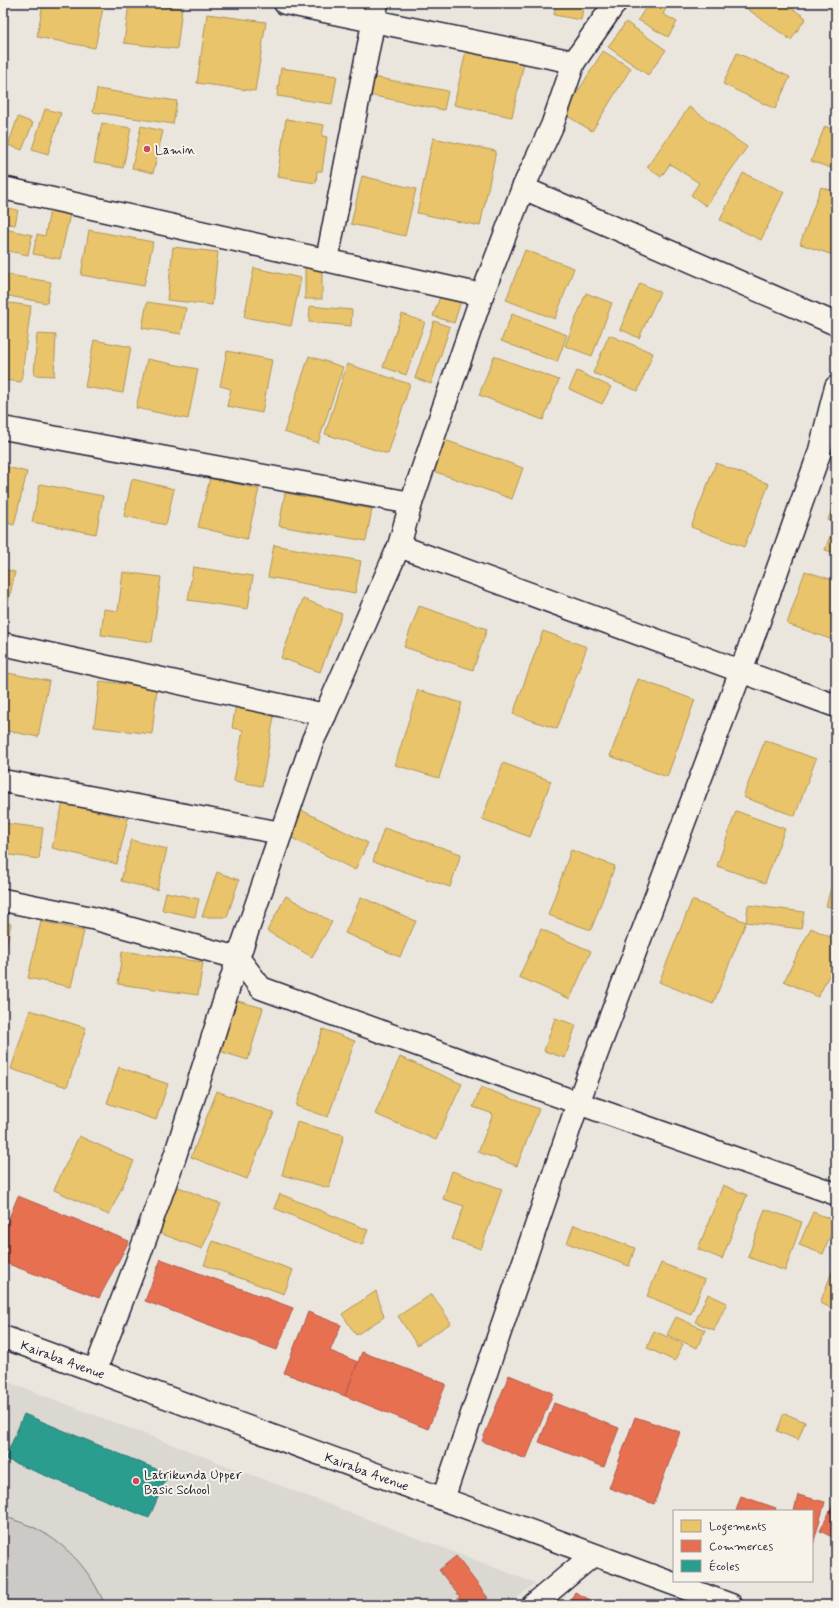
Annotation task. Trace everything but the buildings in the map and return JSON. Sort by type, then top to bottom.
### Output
[{"type":"street","points":[[285,3],[376,12],[574,62]]},
{"type":"street","points":[[95,1371],[175,1156],[238,958],[313,740],[399,546],[411,503],[482,294],[523,188],[552,126],[574,62],[615,3]]},
{"type":"street","points":[[327,260],[376,12]]},
{"type":"street","points":[[3,188],[482,294]]},
{"type":"street","points":[[523,188],[836,324]]},
{"type":"street","points":[[443,1500],[578,1103],[741,671],[819,454],[836,387]]},
{"type":"street","points":[[3,428],[411,503]]},
{"type":"street","points":[[399,546],[836,706]]},
{"type":"street","points":[[3,644],[325,715]]},
{"type":"street","points":[[3,781],[281,833]]},
{"type":"street","points":[[3,900],[92,918],[238,958],[261,988],[578,1103],[836,1194]]},
{"type":"street","name":"Kairaba Avenue","points":[[3,1337],[731,1605]]},
{"type":"street","points":[[533,1605],[593,1555]]},
{"type":"shaded area","name":"Latrikunda Upper Basic School","points":[[3,1380],[535,1583],[509,1605],[3,1605]]},
{"type":"shaded area","points":[[3,1516],[37,1529],[60,1544],[86,1571],[105,1605],[3,1605]]},
{"type":"place","name":"Lamin","points":[[147,149]]},
{"type":"place","name":"Latrikunda Upper Basic School","points":[[136,1481]]}]
